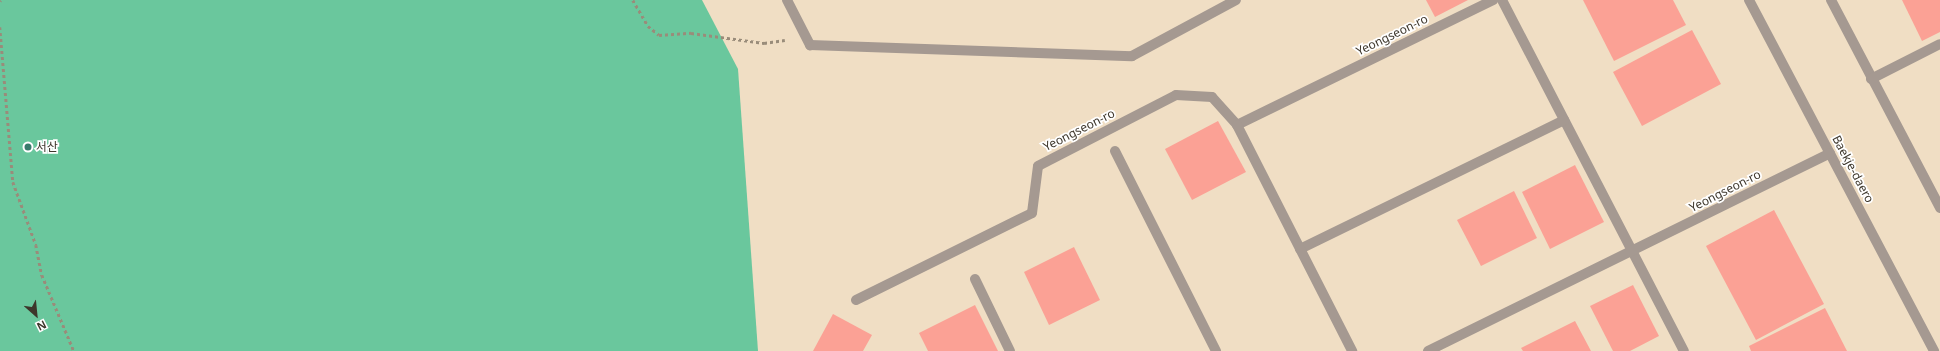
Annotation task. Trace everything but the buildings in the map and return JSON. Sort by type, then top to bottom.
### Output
[{"type":"street","points":[[787,0],[810,45],[1132,56],[1236,0]]},
{"type":"street","name":"Yeongseon-ro","points":[[1237,125],[1493,0]]},
{"type":"street","points":[[1502,0],[1684,351]]},
{"type":"street","name":"Baekje-daero","points":[[1749,0],[1934,351]]},
{"type":"street","points":[[1831,0],[1871,79],[1940,208]]},
{"type":"street","points":[[1871,79],[1940,44]]},
{"type":"street","name":"Yeongseon-ro","points":[[856,300],[1032,213],[1038,166],[1176,95],[1212,96],[1237,125],[1352,351]]},
{"type":"street","points":[[1300,249],[1564,120]]},
{"type":"street","points":[[1115,151],[1216,351]]},
{"type":"street","name":"Yeongseon-ro","points":[[1428,351],[1632,252],[1830,153]]},
{"type":"street","points":[[975,279],[1010,351]]},
{"type":"path","points":[[634,0],[648,26],[659,35],[691,33],[764,43],[785,40]]},
{"type":"path","points":[[0,27],[13,182],[36,245],[42,275],[74,351]]},
{"type":"green space","points":[[0,0],[702,0],[738,69],[758,351],[0,351]]},
{"type":"place","name":"서산","points":[[28,147]]}]
